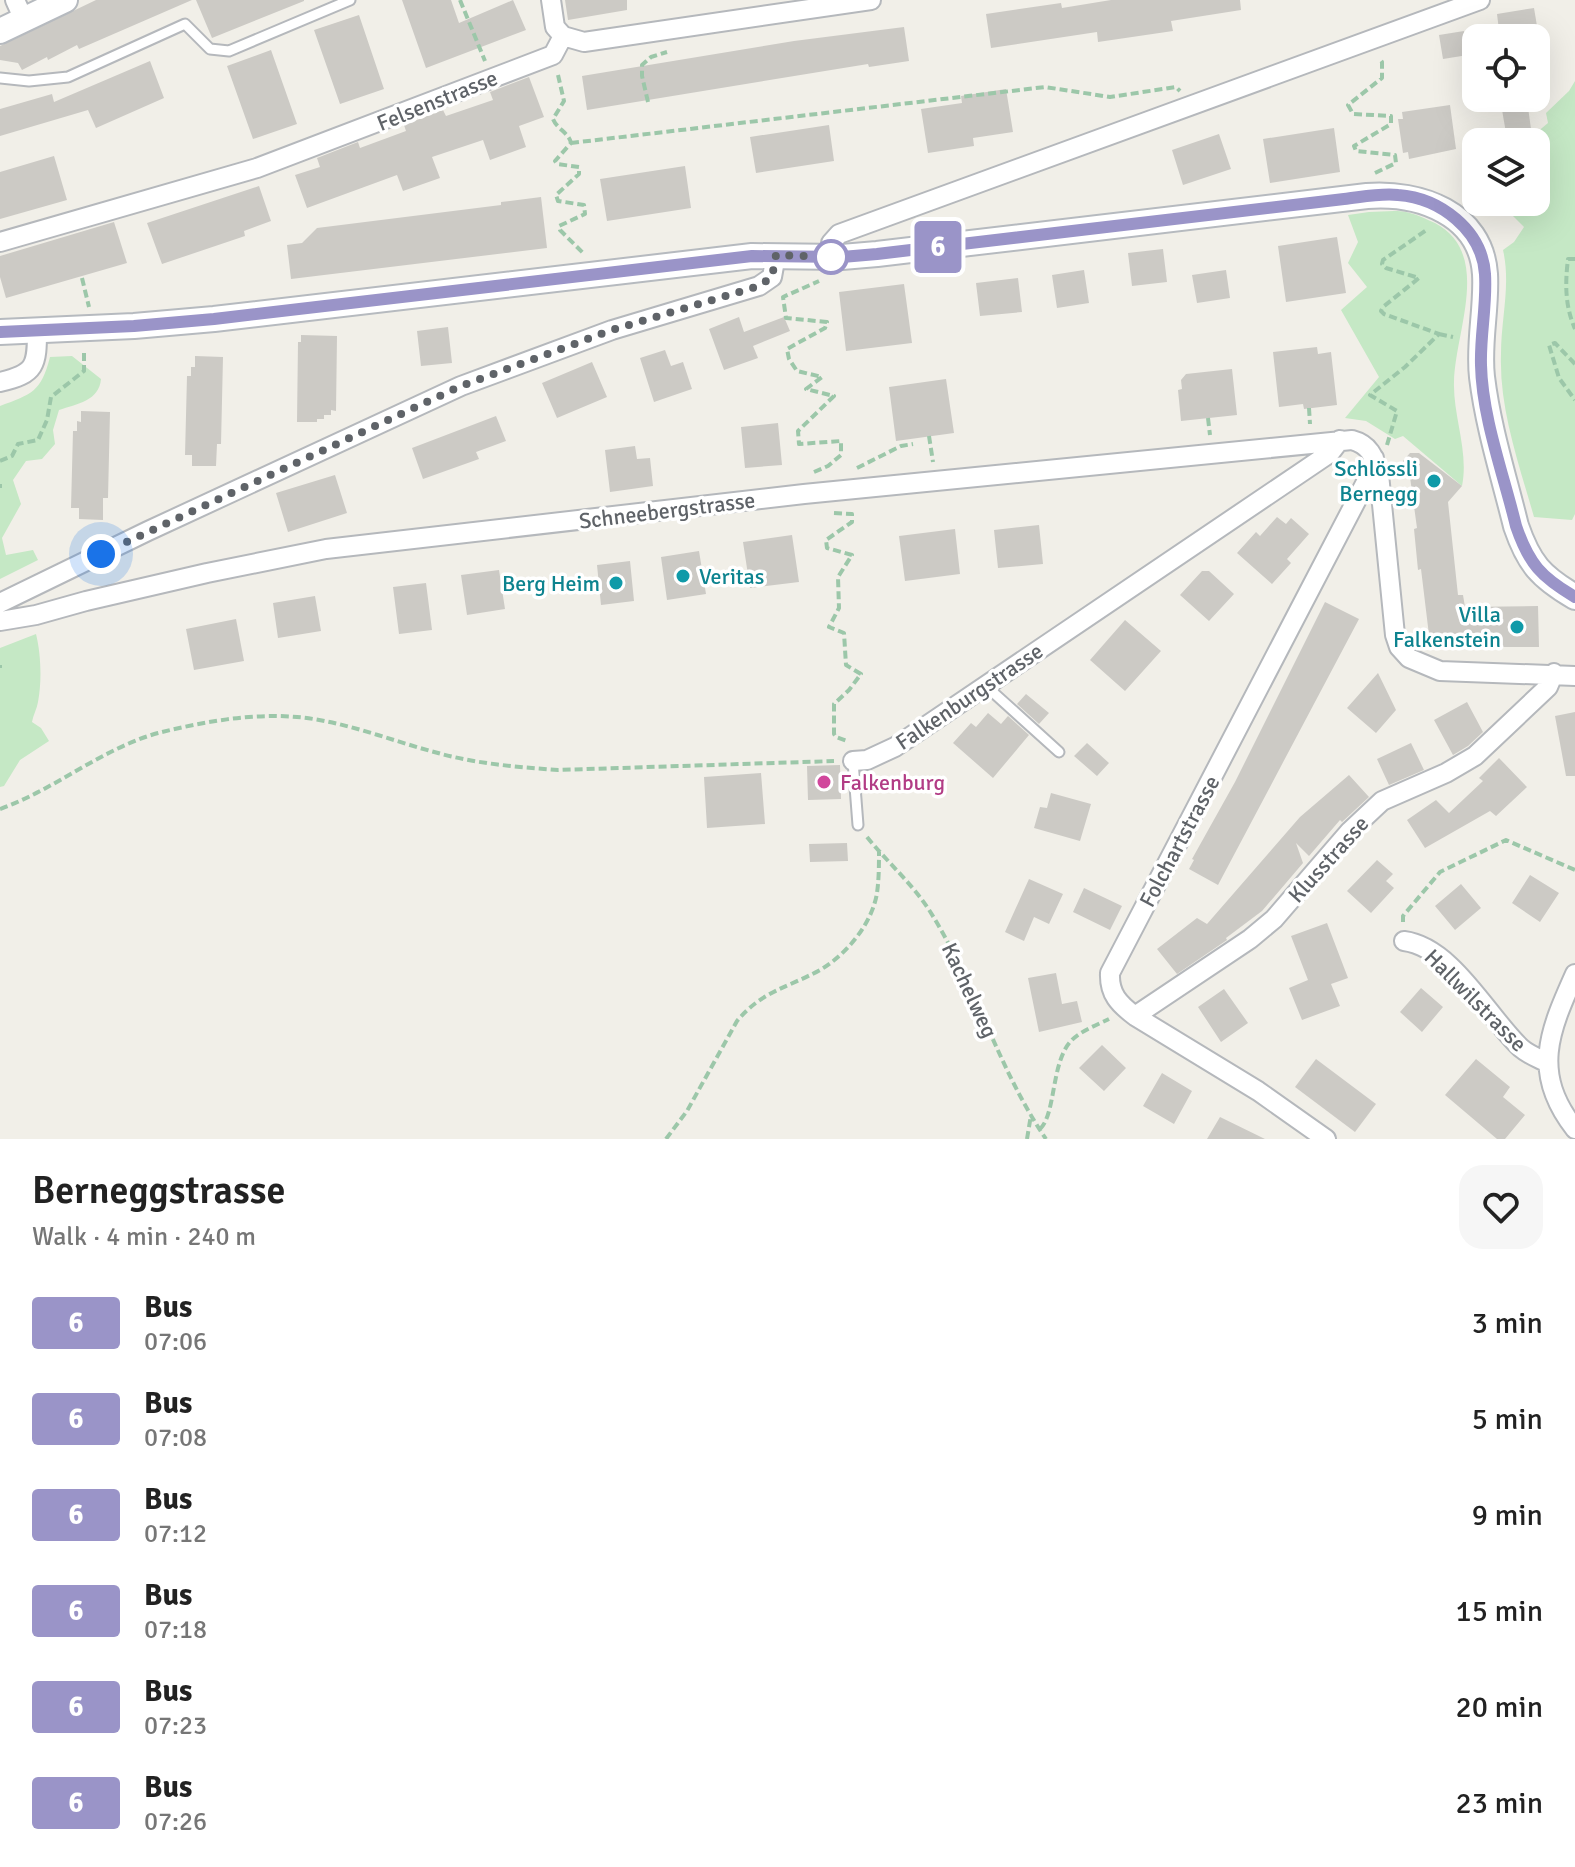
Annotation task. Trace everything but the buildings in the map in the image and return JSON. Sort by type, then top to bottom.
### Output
[{"type":"street","points":[[0,31],[19,10],[65,0]]},
{"type":"street","points":[[551,0],[555,27],[563,36],[584,42],[871,0]]},
{"type":"street","points":[[830,257],[831,243],[839,234],[1480,0]]},
{"type":"street","name":"Felsenstrasse","points":[[0,242],[257,168],[343,137],[553,55],[563,36]]},
{"type":"street","points":[[0,332],[214,319],[706,260],[776,255],[830,257],[877,254],[1403,195],[1430,202],[1461,224],[1477,245],[1484,263],[1481,365],[1484,394],[1523,547],[1534,566],[1548,580],[1575,597]]},
{"type":"street","points":[[0,603],[461,386],[612,330],[759,286],[772,277],[776,255]]},
{"type":"street","points":[[0,382],[21,377],[33,366],[37,330]]},
{"type":"street","points":[[1340,440],[1361,442],[1370,449],[1374,458],[1382,492],[1395,635],[1399,647],[1409,658],[1440,671],[1575,676]]},
{"type":"street","name":"Schneebergstrasse","points":[[0,621],[326,549],[804,494],[1340,440]]},
{"type":"street","name":"Falkenburgstrasse","points":[[853,761],[867,760],[895,747],[1330,453],[1340,440]]},
{"type":"street","name":"Folchartstrasse","points":[[1326,1139],[1258,1091],[1135,1016],[1117,1001],[1112,992],[1110,973],[1366,482],[1374,458]]},
{"type":"street","name":"Klusstrasse","points":[[1135,1016],[1250,939],[1274,919],[1350,831],[1382,801],[1446,773],[1475,756],[1548,687],[1554,673]]},
{"type":"street","name":"Hallwilstrasse","points":[[1404,941],[1426,947],[1465,982],[1520,1047],[1548,1063]]},
{"type":"street","points":[[1575,974],[1553,1024],[1548,1063],[1557,1101],[1575,1129]]},
{"type":"lane","points":[[0,78],[29,81],[68,77],[185,24],[210,49],[229,51],[350,0]]},
{"type":"lane","points":[[986,686],[1059,752]]},
{"type":"lane","points":[[853,761],[858,825]]},
{"type":"path","points":[[460,0],[481,50]]},
{"type":"path","points":[[648,102],[642,65],[651,57],[674,49]]},
{"type":"path","points":[[1382,62],[1382,78],[1348,105],[1353,114],[1391,116],[1391,124],[1354,146],[1356,151],[1395,155],[1396,163],[1383,169]]},
{"type":"path","points":[[558,76],[564,100],[553,119],[558,128],[570,137],[571,143]]},
{"type":"path","points":[[574,244],[559,226],[585,214],[584,205],[558,201],[556,195],[579,176],[579,167],[557,164],[555,161],[571,143],[1045,87],[1110,97],[1176,87],[1192,105]]},
{"type":"path","points":[[1427,230],[1383,260],[1386,268],[1419,278],[1381,311],[1453,337]]},
{"type":"path","points":[[1575,259],[1568,259],[1565,284],[1567,306],[1575,329]]},
{"type":"path","points":[[82,278],[90,314]]},
{"type":"path","points":[[816,471],[841,455],[841,441],[799,444],[798,431],[834,396],[806,389],[822,377],[797,371],[787,349],[826,327],[827,322],[786,318],[783,297],[818,281]]},
{"type":"path","points":[[1391,434],[1397,411],[1370,395],[1439,334]]},
{"type":"path","points":[[1575,364],[1555,343],[1549,345],[1559,378],[1575,400]]},
{"type":"path","points":[[0,461],[12,456],[18,444],[38,440],[47,420],[51,397],[84,371],[84,352]]},
{"type":"path","points":[[1309,408],[1311,426]]},
{"type":"path","points":[[1208,418],[1210,437]]},
{"type":"path","points":[[929,436],[934,469]]},
{"type":"path","points":[[856,468],[901,446],[913,444]]},
{"type":"path","points":[[840,513],[852,514],[852,522],[826,540],[827,548],[852,555],[838,577],[839,608],[829,627],[844,633],[846,665],[861,674],[834,704],[834,734],[840,739]]},
{"type":"path","points":[[0,809],[29,797],[96,758],[136,740],[249,717],[298,717],[321,721],[442,754],[518,767],[614,769],[853,761]]},
{"type":"path","points":[[1404,941],[1403,916],[1440,872],[1506,840],[1575,870]]},
{"type":"path","name":"Kachelweg","points":[[666,1139],[687,1111],[746,1009],[767,993],[820,970],[857,937],[877,897],[879,850],[913,887],[942,931],[1018,1094],[1046,1139]]},
{"type":"path","points":[[1039,1129],[1047,1118],[1055,1075],[1066,1048],[1074,1037],[1113,1017]]},
{"type":"path","points":[[1027,1139],[1031,1115]]},
{"type":"green space","points":[[1575,81],[1575,514],[1572,520],[1534,517],[1516,457],[1501,375],[1506,289],[1503,250],[1514,242],[1524,227],[1513,216],[1550,216],[1550,128],[1542,128],[1548,123],[1546,113]]},
{"type":"green space","points":[[1402,211],[1435,223],[1453,237],[1463,254],[1467,295],[1454,382],[1464,460],[1462,486],[1403,436],[1395,439],[1366,421],[1345,418],[1379,377],[1341,310],[1367,287],[1348,263],[1358,242],[1348,215]]},
{"type":"green space","points":[[72,356],[101,379],[99,386],[92,397],[59,410],[53,430],[55,444],[42,459],[26,461],[13,480],[21,504],[2,538],[6,555],[33,550],[38,560],[0,579],[0,406],[34,390],[43,378],[50,357]]},
{"type":"green space","points":[[36,634],[40,685],[32,722],[41,728],[49,741],[20,760],[4,786],[0,787],[0,648]]},
{"type":"bus line","name":"6","points":[[0,332],[214,319],[752,256],[842,257],[877,254],[1344,199],[1403,195],[1430,202],[1452,215],[1471,236],[1481,254],[1485,273],[1481,365],[1484,394],[1516,526],[1534,566],[1548,580],[1575,597]]},
{"type":"place","name":"Schlössli Bernegg","points":[[1434,481]]},
{"type":"place","name":"Veritas","points":[[683,576]]},
{"type":"place","name":"Berg Heim","points":[[616,583]]},
{"type":"place","name":"Villa Falkenstein","points":[[1517,627]]},
{"type":"place","name":"Falkenburg","points":[[824,782]]},
{"type":"route","points":[[101,554],[461,386],[612,330],[759,286],[772,277],[776,255],[831,257]]}]
